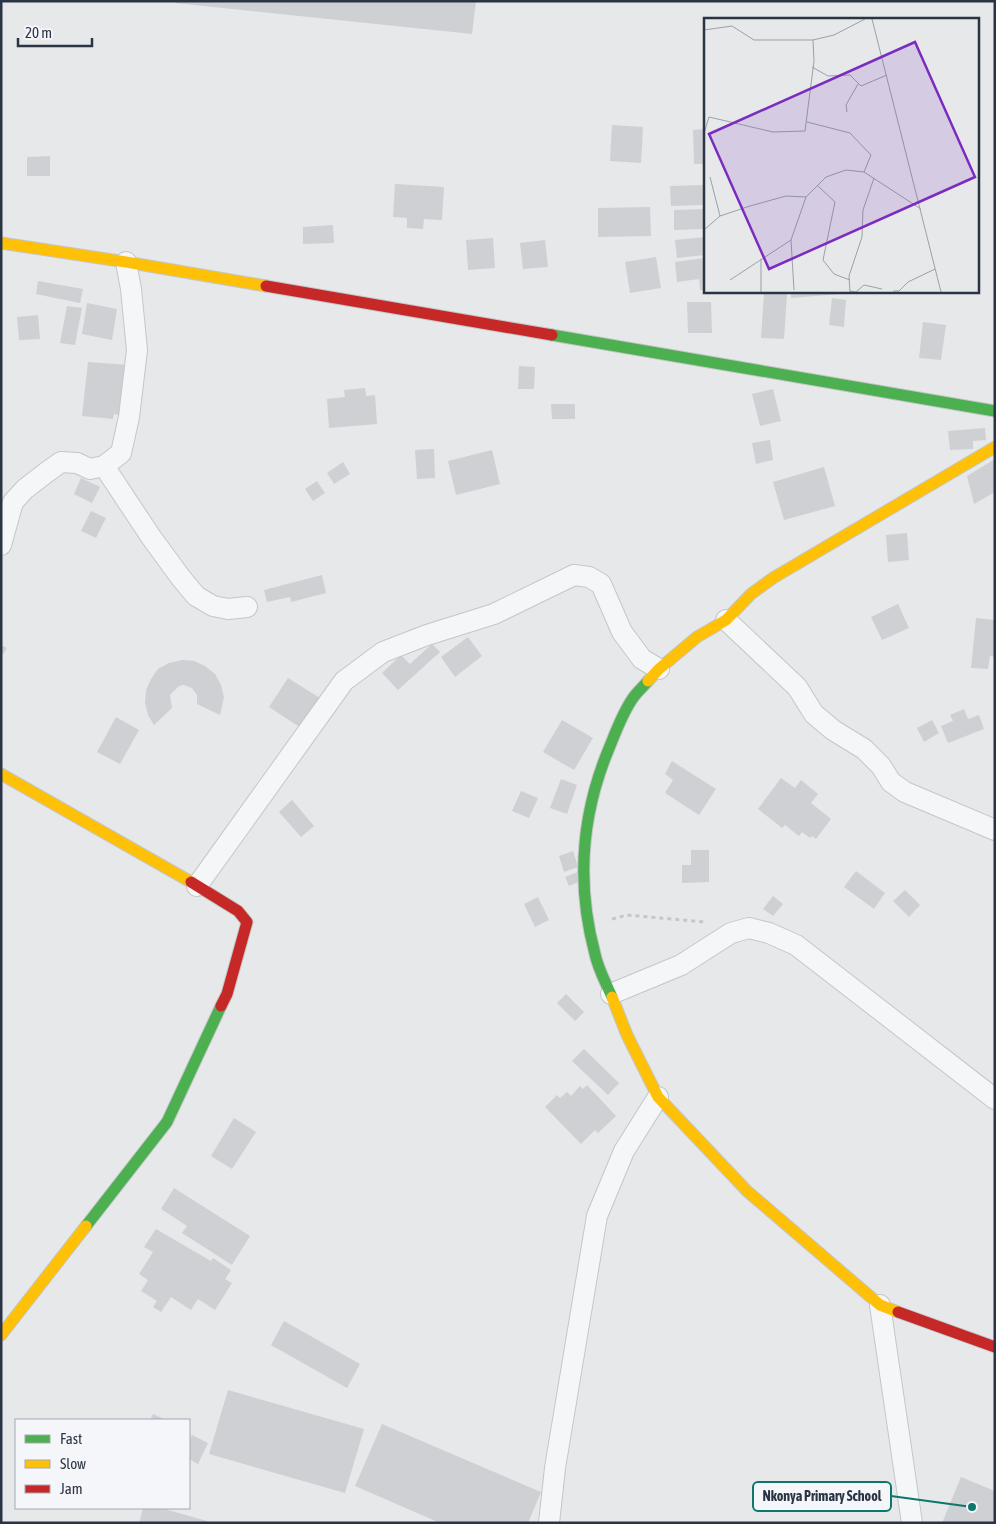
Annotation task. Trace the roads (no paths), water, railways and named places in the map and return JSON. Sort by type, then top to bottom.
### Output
[{"type":"street","points":[[1,243],[126,262],[995,411]]},
{"type":"street","points":[[1,545],[13,502],[47,472],[61,462],[76,463],[90,469],[104,466],[121,453],[129,417],[137,350],[131,289],[126,262]]},
{"type":"street","points":[[995,447],[773,578],[751,594],[726,620],[698,637],[659,670],[632,699],[598,774],[586,824],[583,861],[587,918],[595,956],[626,1034],[658,1097],[747,1191],[880,1305],[995,1348]]},
{"type":"street","points":[[104,466],[151,536],[196,596],[213,606],[228,609],[247,607]]},
{"type":"street","points":[[197,886],[344,681],[384,652],[427,635],[494,614],[574,575],[589,577],[602,584],[622,632],[642,659],[659,670]]},
{"type":"street","points":[[726,620],[797,687],[814,714],[833,730],[864,749],[881,766],[892,782],[905,792],[995,830]]},
{"type":"street","points":[[1,774],[197,886],[238,911],[247,922],[227,994],[167,1122],[1,1335]]},
{"type":"street","points":[[611,994],[681,965],[730,933],[749,928],[769,933],[796,945],[995,1099]]},
{"type":"street","points":[[549,1523],[555,1468],[597,1216],[624,1151],[658,1097]]},
{"type":"street","points":[[880,1305],[912,1523]]},
{"type":"place","name":"Nkonya Primary School","points":[[972,1507]]}]
